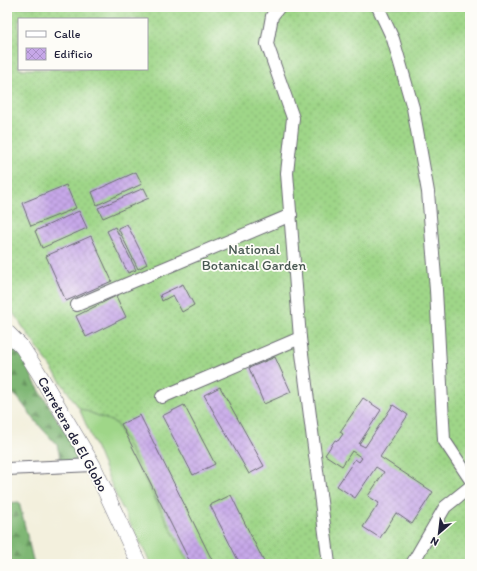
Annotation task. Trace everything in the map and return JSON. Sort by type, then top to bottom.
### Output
[{"type":"main road","name":"Carretera de El Globo","points":[[7,332],[22,347],[93,465],[138,564]]},
{"type":"lane","points":[[279,7],[272,16],[268,44],[293,118],[287,173],[300,338],[328,564]]},
{"type":"lane","points":[[378,7],[393,39],[413,108],[428,192],[436,290],[444,440],[470,479]]},
{"type":"lane","points":[[77,305],[291,214]]},
{"type":"lane","points":[[162,397],[300,338]]},
{"type":"lane","points":[[7,469],[93,465]]},
{"type":"lane","points":[[412,564],[445,507],[470,488]]},
{"type":"green space","name":"National Botanical Garden","points":[[7,7],[470,7],[470,564],[189,564],[116,423],[79,408],[7,304]]},
{"type":"green space","points":[[7,339],[19,350],[35,383],[78,453],[75,463],[61,461],[57,445],[37,423],[18,398],[7,388]]},
{"type":"green space","points":[[79,408],[116,423],[189,564],[151,564],[118,500]]},
{"type":"green space","points":[[19,502],[34,564],[7,564],[7,503]]},
{"type":"building","points":[[136,172],[142,184],[97,205],[92,192]]},
{"type":"building","points":[[66,185],[76,208],[31,226],[22,203]]},
{"type":"building","points":[[144,188],[149,198],[103,218],[98,208]]},
{"type":"building","points":[[79,211],[87,228],[42,248],[35,231]]},
{"type":"building","points":[[127,224],[147,264],[138,269],[118,228]]},
{"type":"building","points":[[115,227],[136,270],[128,273],[107,231]]},
{"type":"building","points":[[91,236],[112,281],[66,301],[46,256]]},
{"type":"building","points":[[183,284],[194,305],[182,312],[173,295],[162,301],[160,295]]},
{"type":"building","points":[[116,296],[126,317],[86,337],[76,316]]},
{"type":"building","points":[[275,357],[291,392],[264,404],[249,368]]},
{"type":"building","points":[[220,387],[264,466],[249,474],[204,395]]},
{"type":"building","points":[[363,398],[381,410],[359,444],[365,447],[393,405],[408,415],[380,457],[433,492],[412,524],[396,513],[380,538],[363,527],[379,503],[368,496],[384,472],[376,467],[355,498],[337,486],[355,459],[359,462],[362,458],[352,451],[342,466],[325,455],[335,440],[338,441],[343,434],[340,432]]},
{"type":"building","points":[[184,405],[215,464],[193,475],[162,416]]},
{"type":"building","points":[[140,415],[214,564],[191,564],[121,424]]},
{"type":"building","points":[[231,495],[265,564],[240,564],[210,505]]}]
